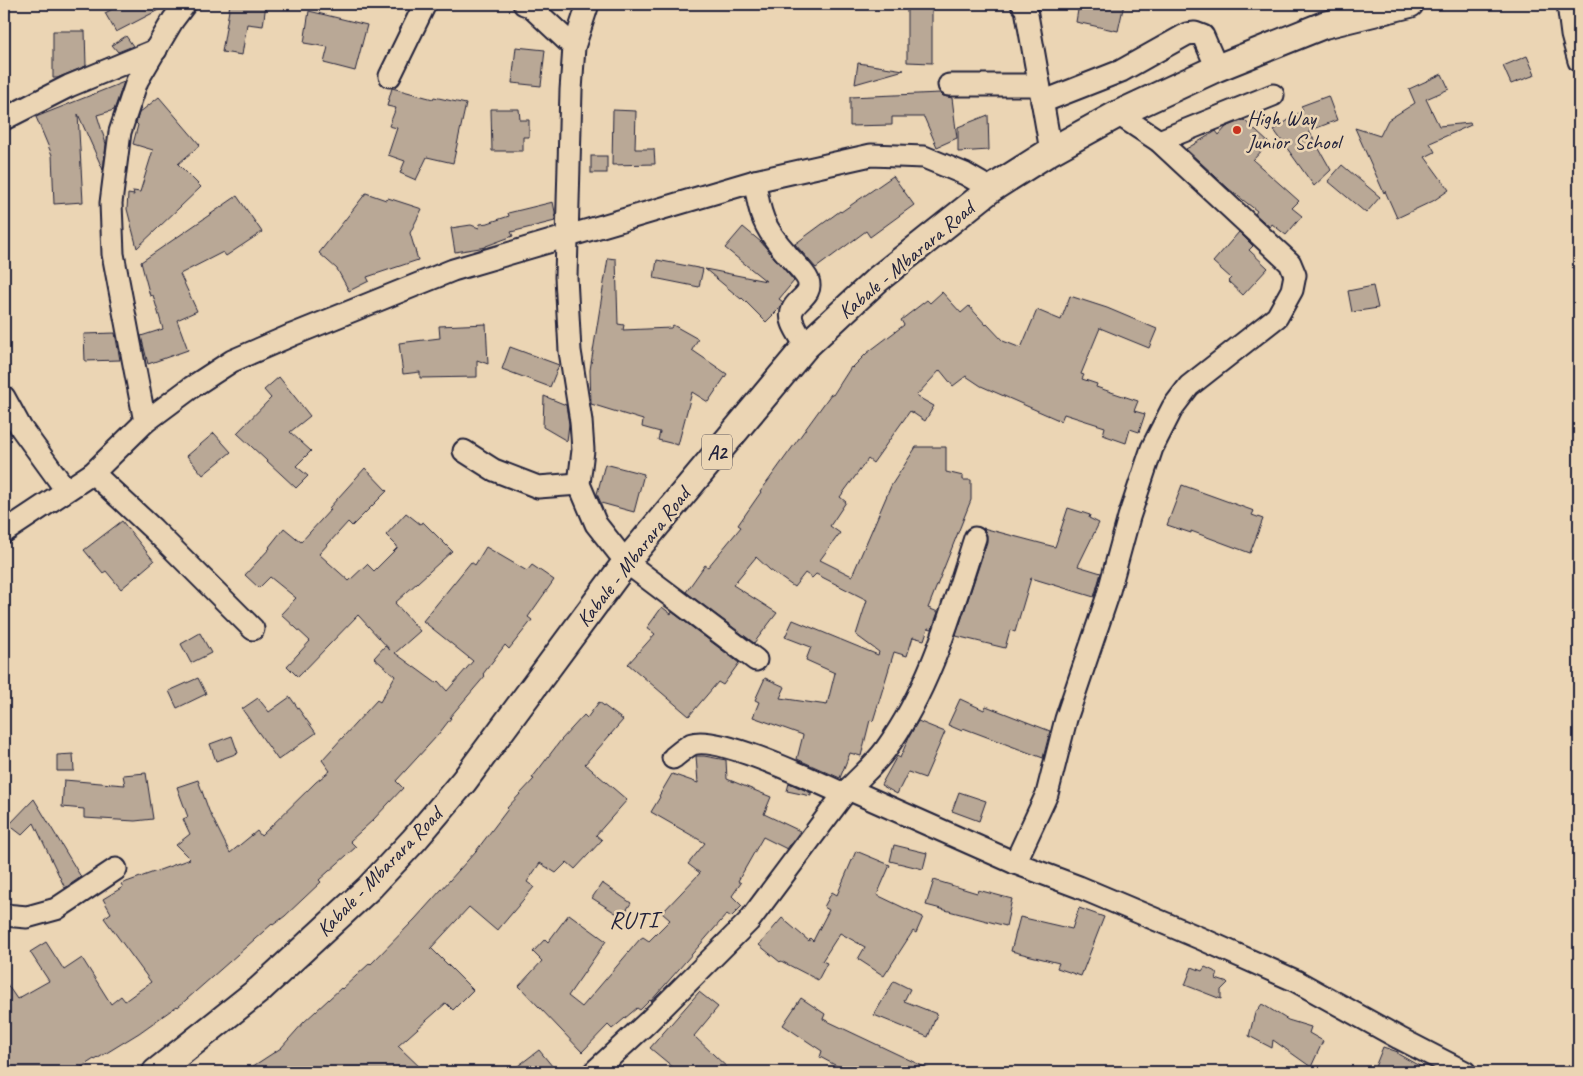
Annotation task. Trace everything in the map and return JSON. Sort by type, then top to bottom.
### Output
[{"type":"main road","name":"Kabale - Mbarara Road","points":[[156,1072],[259,990],[388,868],[464,782],[626,562],[806,346],[878,278],[991,190],[1051,151],[1118,114],[1217,68],[1324,25],[1410,4]]},
{"type":"street","points":[[144,422],[113,254],[111,203],[120,132],[137,81],[185,4]]},
{"type":"street","points":[[390,76],[424,4]]},
{"type":"street","points":[[524,4],[530,6],[574,47]]},
{"type":"street","points":[[588,4],[574,47],[571,90],[566,277],[570,351],[581,421],[583,450],[579,484],[596,524],[626,562],[756,660]]},
{"type":"street","points":[[1022,4],[1026,8],[1051,151]]},
{"type":"street","points":[[1568,4],[1572,35],[1579,61]]},
{"type":"street","points":[[949,85],[1041,93],[1120,71],[1187,34],[1195,33],[1203,36],[1217,68]]},
{"type":"street","points":[[4,119],[69,86],[156,50]]},
{"type":"street","points":[[1159,141],[1274,95]]},
{"type":"street","points":[[1016,863],[1047,794],[1066,719],[1107,598],[1129,517],[1152,448],[1173,407],[1189,386],[1277,317],[1292,290],[1295,275],[1290,263],[1159,141],[1118,114]]},
{"type":"street","points":[[4,532],[93,472],[144,422],[232,361],[453,270],[755,181],[871,155],[924,157],[965,174],[991,190]]},
{"type":"street","points":[[755,181],[764,225],[807,278],[809,287],[807,294],[794,305],[791,313],[792,322],[806,346]]},
{"type":"street","points":[[4,397],[21,428],[66,490]]},
{"type":"street","points":[[464,451],[494,470],[538,487],[579,484]]},
{"type":"street","points":[[93,472],[253,629]]},
{"type":"street","points":[[594,1072],[648,1022],[749,921],[846,791],[871,768],[886,749],[915,704],[975,538]]},
{"type":"street","points":[[673,758],[691,744],[706,742],[743,751],[846,791],[1016,863],[1194,935],[1296,981],[1465,1072]]},
{"type":"street","points":[[4,915],[27,918],[56,908],[116,869]]},
{"type":"building","points":[[122,4],[170,4],[116,32],[105,13]]},
{"type":"building","points":[[230,4],[266,4],[263,26],[247,24],[242,55],[222,52]]},
{"type":"building","points":[[907,4],[932,4],[932,63],[907,62]]},
{"type":"building","points":[[1079,4],[1124,4],[1118,31],[1076,22]]},
{"type":"building","points":[[309,11],[367,25],[355,71],[324,63],[328,47],[304,43]]},
{"type":"building","points":[[53,31],[85,31],[86,66],[53,78]]},
{"type":"building","points":[[126,36],[133,46],[118,52],[112,45]]},
{"type":"building","points":[[516,47],[545,50],[541,86],[512,83]]},
{"type":"building","points":[[1527,56],[1535,75],[1511,84],[1503,66]]},
{"type":"building","points":[[858,63],[904,70],[855,84]]},
{"type":"building","points":[[1442,74],[1449,89],[1426,99],[1439,126],[1470,123],[1471,125],[1430,143],[1435,152],[1425,157],[1449,190],[1433,201],[1397,218],[1355,128],[1380,136],[1388,120],[1415,103],[1409,89]]},
{"type":"building","points":[[124,82],[114,110],[97,115],[106,144],[103,170],[78,114],[83,202],[54,204],[52,155],[36,117]]},
{"type":"building","points":[[392,88],[433,99],[434,97],[466,104],[453,163],[427,157],[416,180],[400,173],[405,161],[388,155],[397,128],[389,126],[396,108],[387,106]]},
{"type":"building","points":[[940,93],[943,96],[952,98],[957,138],[937,147],[924,117],[892,117],[892,125],[850,126],[850,97]]},
{"type":"building","points":[[1328,96],[1337,120],[1309,131],[1331,170],[1314,186],[1274,130],[1303,110],[1301,106]]},
{"type":"building","points":[[159,97],[200,145],[178,164],[201,187],[137,248],[127,209],[128,194],[134,195],[133,191],[140,192],[153,150],[133,144],[138,125],[136,123],[139,113]]},
{"type":"building","points":[[491,109],[519,109],[520,120],[529,120],[529,137],[523,137],[523,151],[492,151]]},
{"type":"building","points":[[613,110],[636,111],[635,149],[654,149],[655,164],[612,165]]},
{"type":"building","points":[[988,115],[989,150],[958,152],[958,127]]},
{"type":"building","points":[[1244,120],[1269,143],[1253,160],[1299,201],[1292,208],[1302,216],[1286,235],[1272,224],[1270,227],[1255,214],[1257,211],[1229,189],[1186,149],[1216,131],[1219,135],[1226,127]]},
{"type":"building","points":[[591,156],[607,156],[607,173],[591,173]]},
{"type":"building","points":[[1342,165],[1380,197],[1366,213],[1328,181]]},
{"type":"building","points":[[893,176],[914,205],[870,237],[866,231],[816,268],[795,244]]},
{"type":"building","points":[[366,193],[422,209],[410,233],[418,260],[367,277],[369,281],[349,291],[337,269],[319,253]]},
{"type":"building","points":[[237,196],[262,232],[226,256],[223,252],[180,274],[197,311],[177,320],[188,350],[148,364],[141,336],[163,329],[153,295],[150,296],[141,262]]},
{"type":"building","points":[[553,202],[555,221],[511,232],[513,236],[486,247],[455,252],[451,228],[471,225],[479,228],[480,224],[509,216],[508,213]]},
{"type":"building","points":[[743,227],[761,242],[794,281],[779,299],[783,302],[780,308],[766,322],[742,298],[705,269],[766,281],[725,248]]},
{"type":"building","points":[[1239,232],[1253,246],[1249,250],[1268,268],[1243,295],[1228,281],[1231,278],[1213,262]]},
{"type":"building","points":[[608,258],[616,259],[618,324],[624,325],[623,330],[671,328],[673,325],[698,339],[692,350],[727,374],[708,402],[692,392],[678,445],[658,440],[660,432],[642,427],[643,420],[591,404],[590,370]]},
{"type":"building","points":[[657,260],[703,269],[699,287],[654,278]]},
{"type":"building","points":[[1373,286],[1378,308],[1352,312],[1348,291]]},
{"type":"building","points":[[942,292],[961,313],[969,306],[1003,341],[1021,348],[1037,310],[1061,320],[1070,296],[1107,308],[1157,329],[1149,348],[1100,328],[1081,374],[1084,375],[1082,379],[1097,384],[1096,387],[1138,401],[1134,411],[1145,414],[1139,432],[1130,429],[1126,443],[1103,435],[1105,427],[1064,414],[1061,421],[981,386],[966,376],[953,386],[940,370],[916,396],[934,406],[925,421],[910,411],[873,463],[868,459],[840,497],[846,502],[830,526],[840,533],[820,560],[852,576],[891,486],[916,447],[946,447],[946,472],[963,476],[963,480],[971,480],[971,500],[928,608],[938,612],[932,629],[928,628],[924,640],[913,637],[907,656],[894,652],[873,721],[870,720],[861,756],[850,753],[840,778],[797,759],[803,735],[753,717],[759,702],[755,700],[765,678],[785,687],[780,698],[827,705],[835,673],[806,660],[811,647],[785,637],[793,620],[878,655],[879,652],[856,635],[867,600],[816,574],[812,578],[805,573],[794,587],[770,570],[756,557],[733,585],[777,613],[754,643],[686,592],[705,565],[708,567],[741,527],[738,525],[760,492],[831,394],[833,395],[851,367],[904,325],[901,320],[927,300],[930,303]]},
{"type":"building","points":[[486,324],[488,364],[477,360],[477,377],[420,378],[420,372],[403,374],[399,343],[440,338],[439,326]]},
{"type":"building","points":[[115,333],[120,360],[85,361],[84,334]]},
{"type":"building","points":[[510,347],[559,365],[550,387],[502,369]]},
{"type":"building","points":[[279,377],[310,416],[290,432],[311,451],[296,466],[308,476],[296,488],[237,433],[271,398],[264,390]]},
{"type":"building","points":[[544,396],[566,405],[569,424],[567,441],[543,427]]},
{"type":"building","points":[[214,433],[231,452],[203,475],[187,456]]},
{"type":"building","points":[[605,464],[644,474],[634,512],[601,503],[597,494]]},
{"type":"building","points":[[365,468],[387,491],[352,526],[348,522],[319,554],[349,581],[367,564],[374,571],[397,548],[386,535],[406,513],[420,524],[423,522],[452,551],[395,603],[420,631],[395,653],[436,683],[438,681],[447,691],[473,661],[423,621],[471,562],[475,565],[486,547],[527,571],[532,565],[554,580],[528,617],[532,620],[509,649],[505,645],[483,674],[485,676],[450,717],[437,736],[396,781],[403,788],[350,841],[356,847],[319,880],[321,882],[285,916],[272,924],[178,1007],[74,1072],[9,1072],[4,1063],[4,980],[17,999],[49,981],[30,952],[46,942],[64,970],[82,958],[111,1004],[121,996],[125,1001],[151,982],[104,918],[111,913],[103,899],[123,887],[121,884],[190,859],[176,845],[190,834],[183,819],[188,817],[177,787],[198,780],[209,811],[230,853],[257,831],[261,836],[316,782],[330,771],[322,760],[377,700],[380,702],[395,676],[374,658],[385,646],[390,650],[358,615],[298,677],[287,666],[310,641],[281,614],[296,598],[270,577],[259,588],[245,575],[270,548],[284,528],[301,542]]},
{"type":"building","points":[[1182,485],[1254,511],[1252,515],[1263,519],[1250,553],[1191,531],[1191,533],[1167,525]]},
{"type":"building","points":[[1068,508],[1090,515],[1089,518],[1099,523],[1078,566],[1101,573],[1094,597],[1031,578],[1015,632],[1010,630],[1005,648],[956,636],[987,542],[987,535],[983,528],[1055,547]]},
{"type":"building","points":[[122,521],[154,561],[121,589],[106,571],[103,573],[84,550]]},
{"type":"building","points":[[662,607],[671,614],[672,612],[739,663],[723,685],[718,682],[689,716],[628,664],[655,634],[647,628]]},
{"type":"building","points":[[200,633],[211,653],[191,663],[181,644]]},
{"type":"building","points":[[198,678],[206,694],[177,708],[169,691]]},
{"type":"building","points":[[290,697],[316,733],[278,760],[242,709],[258,698],[269,712]]},
{"type":"building","points":[[960,699],[984,710],[986,706],[1050,731],[1043,758],[963,728],[962,731],[948,725]]},
{"type":"building","points":[[599,702],[623,720],[585,764],[627,800],[596,835],[602,840],[575,869],[567,862],[556,873],[540,863],[527,882],[534,887],[497,931],[469,907],[431,948],[473,990],[453,1010],[446,1003],[398,1046],[425,1072],[244,1072],[281,1048],[304,1022],[371,964],[415,919],[476,851],[507,808],[534,779],[532,778],[561,740],[584,715],[587,718]]},
{"type":"building","points":[[918,721],[945,732],[925,778],[908,772],[897,794],[881,785],[897,756],[900,758]]},
{"type":"building","points":[[232,736],[238,753],[216,761],[210,744]]},
{"type":"building","points":[[73,754],[74,771],[57,771],[57,755]]},
{"type":"building","points":[[696,756],[726,760],[727,779],[771,797],[764,814],[800,831],[787,849],[763,837],[738,881],[741,883],[732,896],[742,906],[731,917],[727,914],[651,1001],[640,1010],[637,1008],[612,1029],[608,1025],[582,1052],[519,986],[542,961],[533,952],[545,939],[548,942],[569,914],[606,941],[568,996],[582,1007],[640,939],[643,937],[649,941],[670,920],[662,913],[700,873],[688,864],[705,843],[651,812],[672,774],[698,783]]},
{"type":"building","points":[[146,773],[153,819],[135,821],[84,818],[84,809],[62,807],[64,780],[125,785],[123,775]]},
{"type":"building","points":[[789,783],[811,793],[811,796],[787,791]]},
{"type":"building","points":[[959,792],[986,801],[979,821],[952,811]]},
{"type":"building","points":[[34,799],[81,877],[65,888],[34,823],[22,835],[9,825]]},
{"type":"building","points":[[894,845],[927,853],[923,869],[890,861]]},
{"type":"building","points":[[856,851],[890,865],[877,895],[923,917],[916,933],[913,931],[884,976],[858,959],[865,947],[840,933],[822,961],[827,963],[818,980],[780,962],[759,945],[782,918],[809,941],[810,938],[813,941],[829,910],[824,907],[832,892],[837,895]]},
{"type":"building","points":[[934,880],[977,893],[978,890],[1012,899],[1006,926],[926,905]]},
{"type":"building","points":[[602,883],[631,903],[622,917],[592,898]]},
{"type":"building","points":[[1079,908],[1104,917],[1081,976],[1057,968],[1059,963],[1011,951],[1020,917],[1072,929]]},
{"type":"building","points":[[1192,967],[1202,971],[1205,967],[1218,973],[1216,979],[1228,983],[1221,990],[1221,999],[1185,985]]},
{"type":"building","points":[[894,981],[910,989],[904,1001],[937,1014],[928,1037],[874,1015]]},
{"type":"building","points":[[699,992],[718,1007],[694,1036],[732,1072],[679,1072],[650,1048]]},
{"type":"building","points":[[801,998],[825,1014],[823,1019],[935,1072],[848,1072],[820,1057],[822,1051],[783,1025]]},
{"type":"building","points":[[1262,1004],[1288,1020],[1311,1027],[1309,1033],[1323,1041],[1311,1067],[1273,1040],[1272,1048],[1249,1036],[1255,1013]]},
{"type":"building","points":[[1383,1047],[1398,1052],[1398,1054],[1430,1072],[1373,1072]]},
{"type":"building","points":[[539,1050],[557,1072],[510,1072]]},
{"type":"place","name":"High Way Junior School","points":[[1237,130]]},
{"type":"district","name":"RUTI","points":[[634,920]]}]
